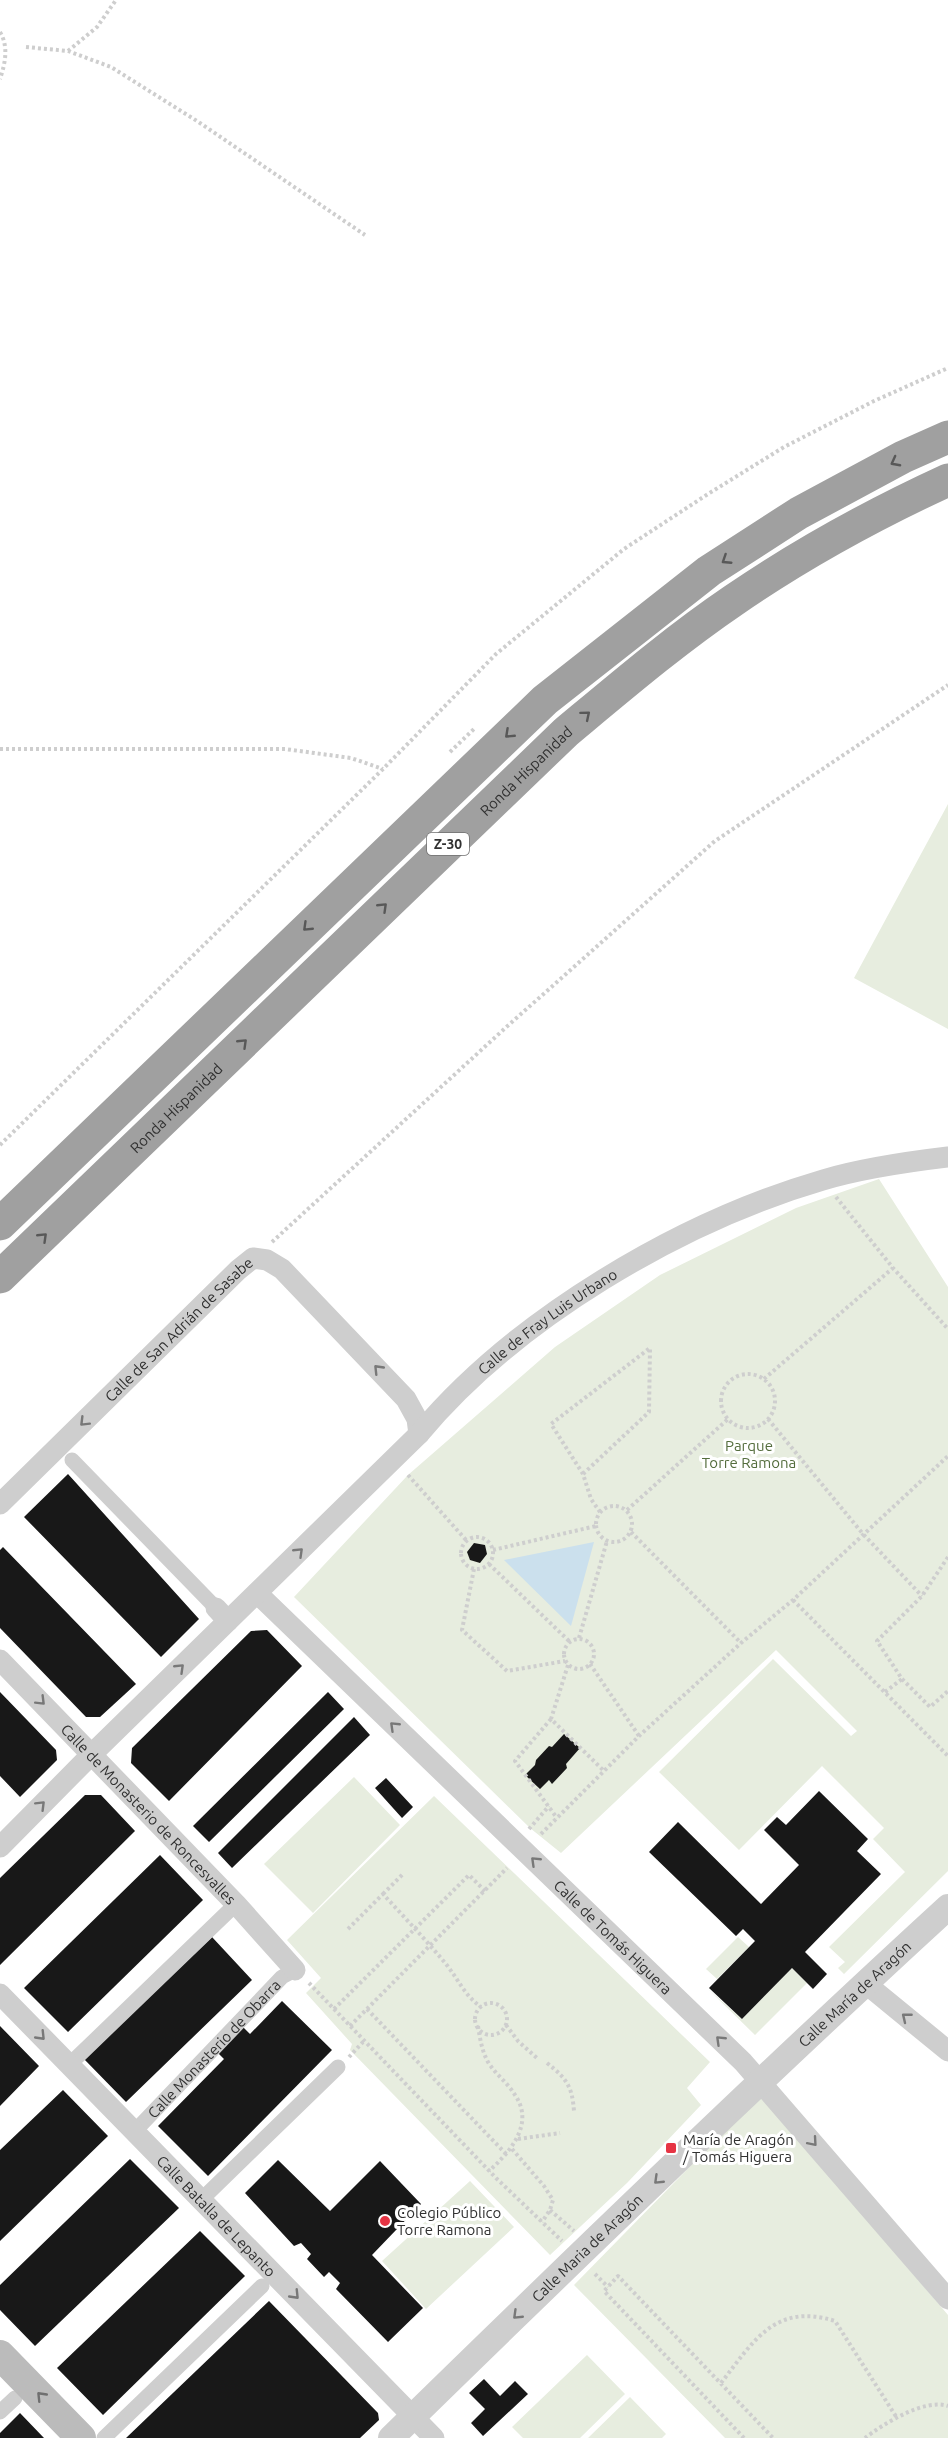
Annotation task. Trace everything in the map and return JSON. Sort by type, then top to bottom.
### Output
[{"type":"highway","name":"Z-30","points":[[0,1224],[498,743],[563,685],[709,571],[779,526],[903,457],[948,437]]},
{"type":"highway","name":"Ronda Hispanidad","points":[[0,1277],[515,779],[625,682],[734,600],[822,544],[948,480]]},
{"type":"main road","points":[[0,2355],[81,2438]]},
{"type":"street","name":"Calle de Fray Luis Urbano","points":[[0,1847],[93,1754],[222,1615],[257,1593],[419,1434],[445,1403],[535,1326],[593,1286],[655,1250],[717,1220],[822,1180],[863,1170],[948,1157]]},
{"type":"street","name":"Calle de San Adrián de Sasabe","points":[[0,1504],[66,1453],[238,1270],[253,1258],[267,1260],[282,1269],[406,1399],[417,1419],[419,1434]]},
{"type":"street","points":[[406,1399],[433,1405],[445,1403]]},
{"type":"street","points":[[66,1453],[222,1615]]},
{"type":"street","name":"Calle de Tomás Higuera","points":[[257,1593],[762,2082],[948,2300]]},
{"type":"street","name":"Calle de Monasterio de Roncesvalles","points":[[0,1659],[236,1904],[296,1970]]},
{"type":"street","points":[[69,2065],[236,1904]]},
{"type":"street","name":"Calle María de Aragón","points":[[762,2082],[948,1907]]},
{"type":"street","name":"Calle Monasterio de Obarra","points":[[135,2131],[282,1977],[296,1970]]},
{"type":"street","points":[[865,1983],[948,2051]]},
{"type":"street","name":"Calle Batalla de Lepanto","points":[[0,1994],[435,2438]]},
{"type":"street","points":[[201,2199],[338,2067]]},
{"type":"street","name":"Calle Maria de Aragón","points":[[391,2438],[762,2082]]},
{"type":"street","points":[[104,2438],[262,2286]]},
{"type":"street","points":[[0,2412],[15,2397]]},
{"type":"path","points":[[68,51],[97,27],[116,0]]},
{"type":"path","points":[[0,32],[6,49],[0,79]]},
{"type":"path","points":[[26,47],[68,51],[121,73],[365,235]]},
{"type":"path","points":[[0,1145],[383,769],[496,654],[624,549],[784,447],[874,401],[948,369]]},
{"type":"path","points":[[253,1258],[715,841],[948,685]]},
{"type":"path","points":[[0,749],[285,749],[351,758],[383,769]]},
{"type":"path","points":[[830,1190],[893,1268],[948,1329]]},
{"type":"path","points":[[764,1379],[893,1268]]},
{"type":"path","points":[[583,1474],[649,1412],[650,1348],[551,1424],[583,1474],[591,1499],[600,1512]]},
{"type":"path","points":[[743,1374],[752,1374],[764,1379],[773,1389],[775,1398],[774,1407],[768,1419],[758,1426],[749,1428],[740,1427],[728,1419],[722,1409],[721,1400],[722,1391],[727,1383],[743,1374]]},
{"type":"path","points":[[627,1510],[728,1419]]},
{"type":"path","points":[[768,1419],[863,1534],[922,1596]]},
{"type":"path","points":[[541,1834],[639,1736],[741,1643],[793,1600],[948,1456]]},
{"type":"path","points":[[408,1475],[466,1540]]},
{"type":"path","points":[[616,1505],[627,1510],[633,1521],[631,1532],[616,1542],[600,1535],[596,1526],[600,1512],[616,1505]]},
{"type":"path","points":[[493,1550],[596,1526]]},
{"type":"path","points":[[631,1532],[741,1643]]},
{"type":"path","points":[[480,1536],[488,1541],[493,1550],[489,1564],[474,1569],[462,1560],[461,1549],[466,1540],[480,1536]]},
{"type":"path","points":[[579,1638],[608,1540]]},
{"type":"path","points":[[948,1557],[922,1596],[877,1641],[903,1679],[930,1707],[948,1691]]},
{"type":"path","points":[[489,1564],[569,1641]]},
{"type":"path","points":[[474,1569],[462,1630],[507,1671],[566,1663],[577,1669],[590,1664],[594,1655],[592,1646],[589,1642],[579,1638],[569,1641],[564,1650],[566,1663],[551,1719],[514,1761],[557,1818]]},
{"type":"path","points":[[793,1600],[948,1756]]},
{"type":"path","points":[[590,1664],[639,1736]]},
{"type":"path","points":[[885,1692],[903,1679]]},
{"type":"path","points":[[551,1719],[604,1771]]},
{"type":"path","points":[[529,1828],[549,1806]]},
{"type":"path","points":[[350,2026],[507,1868]]},
{"type":"path","points":[[348,1929],[404,1873]]},
{"type":"path","points":[[334,2009],[469,1875],[485,1890]]},
{"type":"path","points":[[383,1894],[454,1973],[470,1999],[481,2007]]},
{"type":"path","points":[[296,1970],[489,2171],[563,2242]]},
{"type":"path","points":[[478,2026],[484,2034],[495,2035],[504,2029],[507,2015],[501,2006],[491,2003],[481,2007],[476,2016],[480,2044],[488,2061],[522,2106],[518,2139],[512,2150],[489,2171]]},
{"type":"path","points":[[367,2009],[507,2155]]},
{"type":"path","points":[[506,2025],[518,2041],[537,2058]]},
{"type":"path","points":[[353,2053],[363,2042]]},
{"type":"path","points":[[547,2063],[563,2076],[571,2088],[574,2111]]},
{"type":"path","points":[[518,2139],[560,2133]]},
{"type":"path","points":[[512,2150],[544,2186],[553,2200],[542,2222]]},
{"type":"path","points":[[550,2210],[576,2233]]},
{"type":"path","points":[[596,2274],[608,2287]]},
{"type":"path","points":[[744,2438],[604,2291],[618,2276],[773,2438]]},
{"type":"path","points":[[722,2383],[754,2341],[778,2322],[799,2315],[818,2315],[835,2321],[897,2418]]},
{"type":"path","points":[[865,2438],[897,2418],[932,2405],[948,2406]]},
{"type":"green space","points":[[948,804],[948,1029],[854,978]]},
{"type":"green space","name":"Parque Torre Ramona","points":[[879,1179],[948,1287],[948,1871],[844,1974],[838,1968],[845,1962],[829,1947],[905,1872],[873,1839],[884,1828],[822,1766],[739,1850],[659,1772],[773,1659],[851,1736],[857,1731],[776,1650],[561,1853],[530,1828],[294,1597],[408,1475],[555,1347],[660,1275],[796,1208]]},
{"type":"green space","points":[[354,1777],[400,1825],[313,1913],[264,1864]]},
{"type":"green space","points":[[434,1796],[710,2062],[687,2088],[701,2105],[627,2183],[550,2255],[350,2050],[352,2044],[306,1993],[321,1978],[287,1940]]},
{"type":"green space","points":[[738,1937],[749,1947],[717,1979],[706,1969]]},
{"type":"green space","points":[[792,1968],[807,1983],[755,2035],[708,1989],[742,2019]]},
{"type":"green space","points":[[761,2094],[948,2315],[948,2438],[725,2438],[574,2285]]},
{"type":"green space","points":[[470,2181],[514,2227],[426,2309],[382,2261]]},
{"type":"green space","points":[[587,2355],[625,2394],[580,2438],[523,2438],[512,2427]]},
{"type":"green space","points":[[630,2397],[666,2434],[662,2438],[588,2438]]},
{"type":"water","points":[[594,1542],[571,1626],[504,1560]]},
{"type":"building","points":[[68,1474],[199,1619],[161,1657],[24,1517]]},
{"type":"building","points":[[474,1543],[485,1545],[487,1554],[480,1563],[470,1560],[467,1552]]},
{"type":"building","points":[[3,1547],[136,1684],[100,1717],[86,1717],[0,1628],[0,1550]]},
{"type":"building","points":[[267,1630],[302,1666],[169,1801],[131,1763],[132,1748],[251,1631]]},
{"type":"building","points":[[0,1692],[56,1750],[57,1760],[20,1797],[0,1776]]},
{"type":"building","points":[[328,1692],[344,1709],[209,1842],[193,1826]]},
{"type":"building","points":[[354,1717],[370,1735],[232,1868],[218,1853]]},
{"type":"building","points":[[564,1734],[580,1748],[566,1764],[567,1768],[552,1784],[549,1780],[540,1789],[525,1775],[549,1746],[552,1747]]},
{"type":"building","points":[[386,1778],[413,1807],[402,1818],[375,1788]]},
{"type":"building","points":[[819,1791],[868,1839],[857,1851],[881,1874],[805,1952],[827,1974],[813,1989],[792,1968],[742,2019],[709,1988],[755,1941],[743,1929],[736,1936],[649,1852],[678,1822],[761,1904],[799,1865],[764,1830],[777,1817],[786,1825]]},
{"type":"building","points":[[85,1795],[101,1795],[135,1831],[0,1965],[0,1878]]},
{"type":"building","points":[[160,1855],[203,1900],[68,2032],[24,1988]]},
{"type":"building","points":[[212,1937],[252,1980],[126,2102],[84,2059]]},
{"type":"building","points":[[282,2001],[332,2050],[208,2176],[158,2126],[224,2059],[214,2049],[240,2024],[250,2034]]},
{"type":"building","points":[[0,2026],[39,2066],[0,2106]]},
{"type":"building","points":[[63,2090],[108,2136],[0,2241],[0,2150]]},
{"type":"building","points":[[130,2159],[179,2208],[35,2346],[0,2310],[0,2285]]},
{"type":"building","points":[[278,2160],[330,2211],[380,2161],[421,2204],[372,2255],[423,2308],[388,2342],[336,2289],[340,2283],[329,2272],[324,2277],[307,2259],[311,2254],[301,2243],[294,2246],[245,2193]]},
{"type":"building","points":[[200,2231],[245,2276],[103,2415],[57,2368]]},
{"type":"building","points":[[269,2301],[378,2413],[379,2420],[360,2438],[126,2438]]},
{"type":"building","points":[[484,2379],[500,2396],[515,2381],[528,2394],[483,2436],[471,2423],[485,2409],[469,2393]]},
{"type":"building","points":[[20,2413],[44,2438],[0,2438],[0,2433]]},
{"type":"place","name":"María de Aragón / Tomás Higuera","points":[[671,2148]]},
{"type":"place","name":"Colegio Público Torre Ramona","points":[[385,2221]]}]
